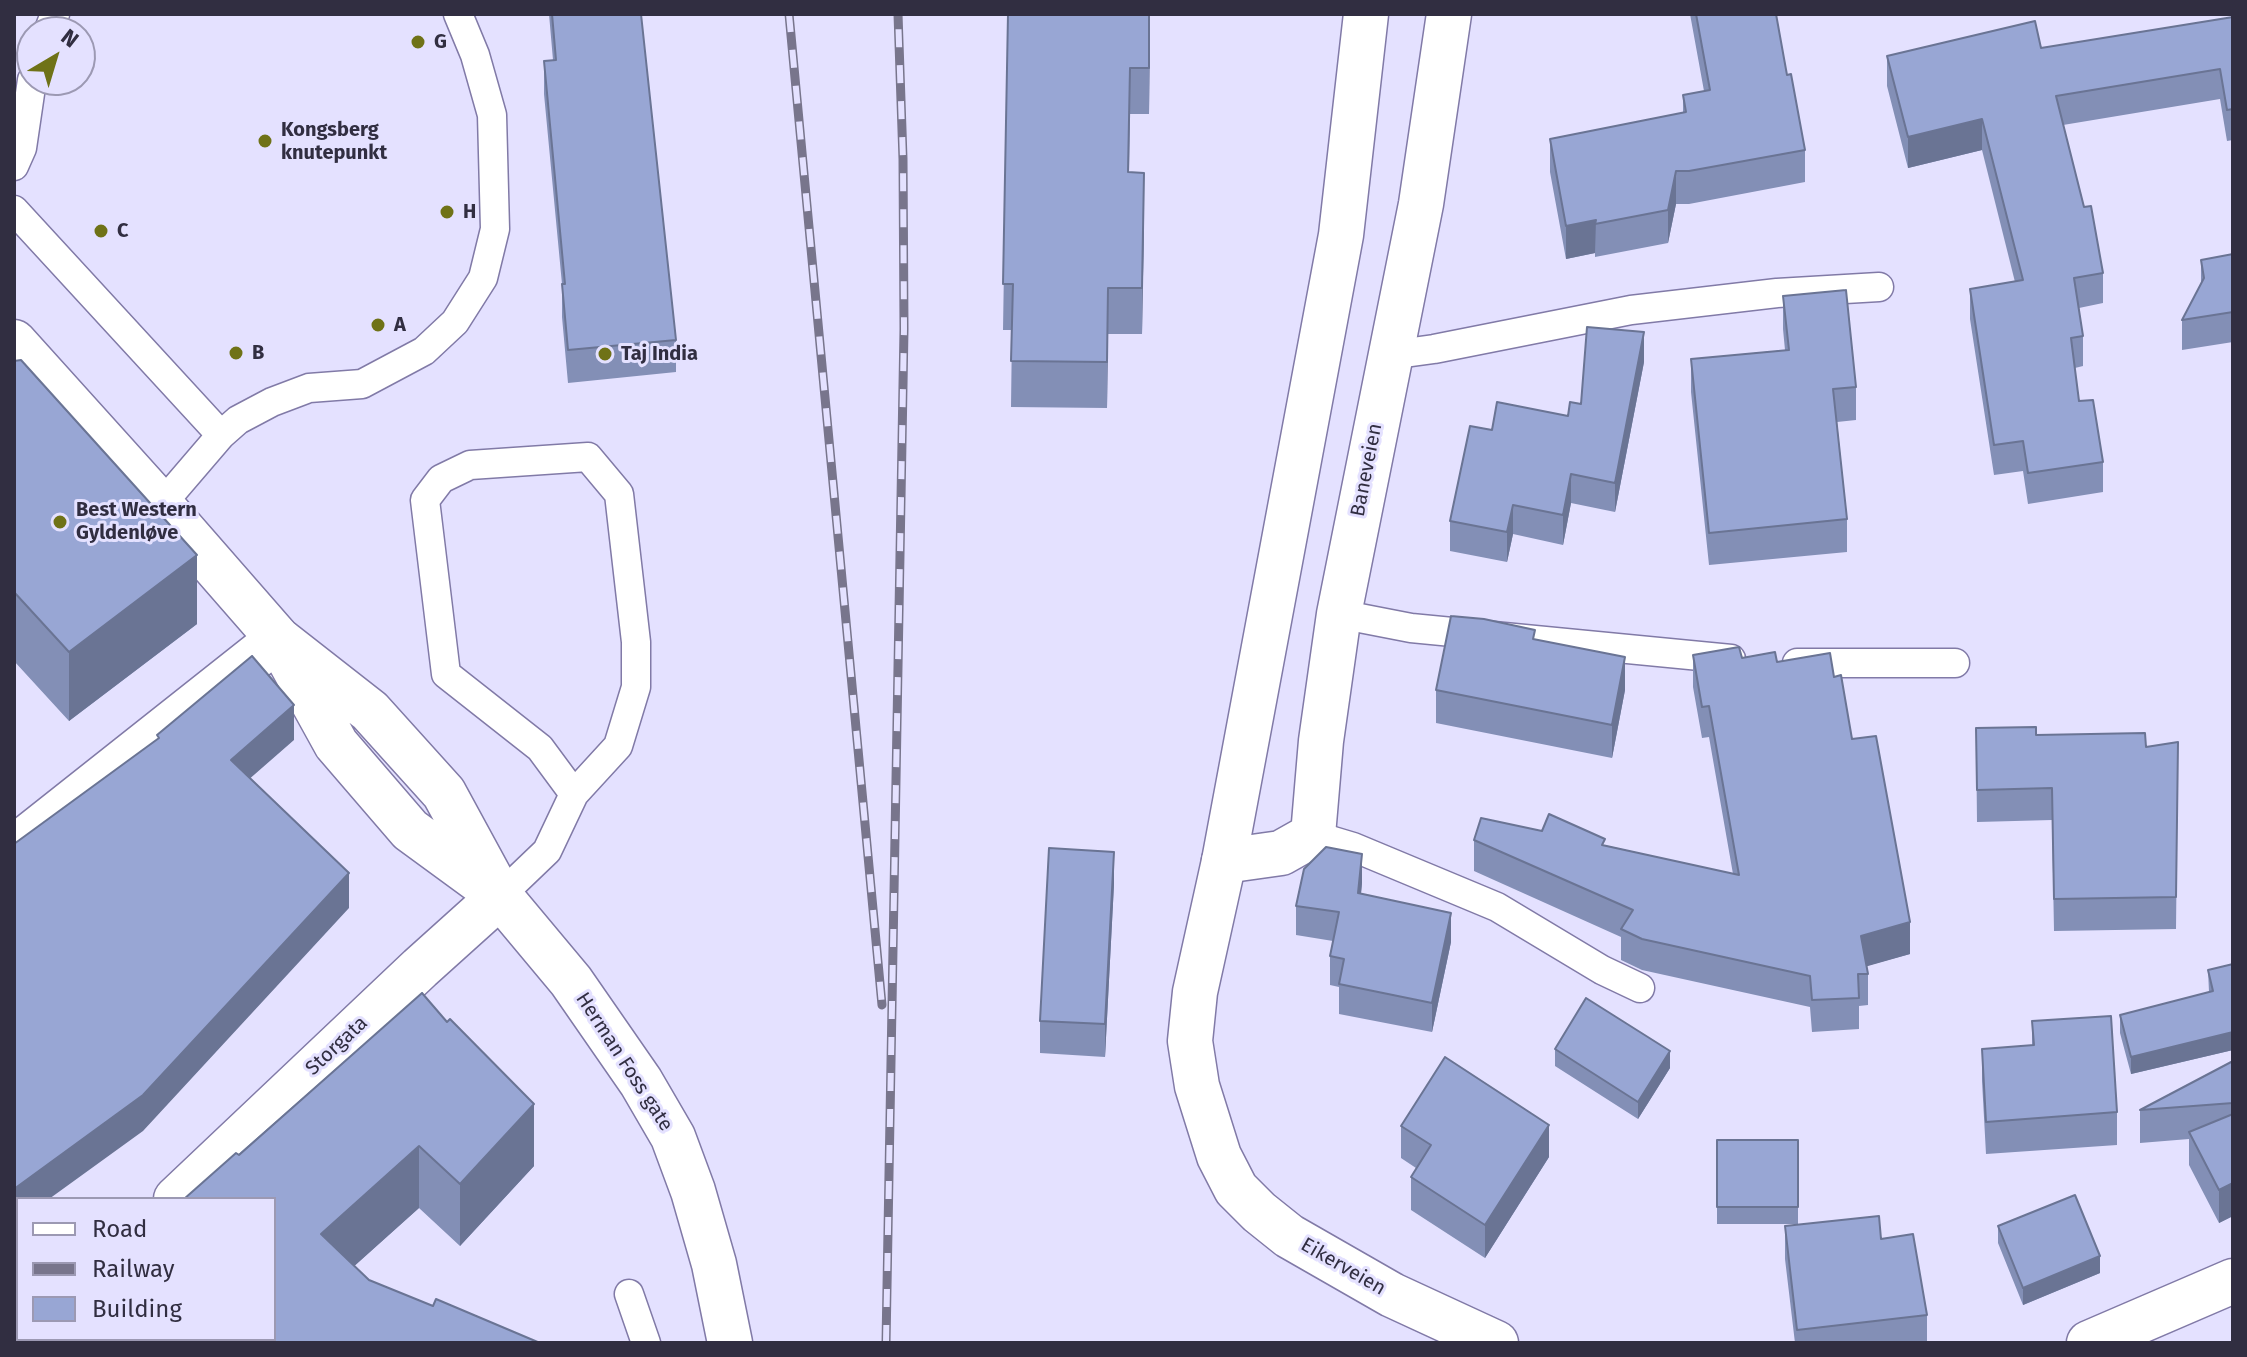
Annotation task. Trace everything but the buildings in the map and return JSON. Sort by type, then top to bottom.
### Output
[{"type":"main road","points":[[1313,835],[1281,853],[1224,861],[1341,235],[1366,14]]},
{"type":"main road","name":"Baneveien","points":[[1313,835],[1321,741],[1339,614],[1421,204],[1449,14]]},
{"type":"main road","name":"Herman Foss gate","points":[[14,342],[40,394],[161,505],[278,639],[336,744],[410,830],[500,896],[603,1024],[673,1137],[693,1191],[714,1264],[730,1343]]},
{"type":"main road","points":[[14,848],[278,639]]},
{"type":"main road","name":"Eikerveien","points":[[1224,861],[1195,992],[1190,1041],[1197,1086],[1219,1156],[1236,1189],[1289,1236],[1392,1295],[1496,1343]]},
{"type":"main road","name":"Storgata","points":[[178,1197],[500,896]]},
{"type":"main road","points":[[2089,1343],[2233,1281]]},
{"type":"lane","points":[[161,505],[221,435],[238,420],[272,402],[309,388],[362,384],[424,351],[455,322],[483,278],[495,229],[492,115],[475,55],[458,14]]},
{"type":"lane","points":[[14,166],[22,148],[30,96]]},
{"type":"lane","points":[[14,210],[221,435]]},
{"type":"lane","points":[[1390,355],[1631,310],[1777,293],[1879,287]]},
{"type":"lane","points":[[500,896],[547,851],[574,794],[618,746],[636,687],[636,642],[619,494],[588,457],[470,465],[441,479],[425,500],[446,674],[540,748],[574,794]]},
{"type":"lane","points":[[1339,614],[1411,628],[1767,662],[1955,663]]},
{"type":"lane","points":[[1313,835],[1353,847],[1497,907],[1602,970],[1640,988]]},
{"type":"lane","points":[[629,1294],[646,1343]]},
{"type":"railway","points":[[789,14],[882,1005]]},
{"type":"railway","points":[[886,1343],[904,329],[898,14]]},
{"type":"place","name":"G","points":[[418,42]]},
{"type":"place","name":"Kongsberg knutepunkt","points":[[265,141]]},
{"type":"place","name":"H","points":[[447,212]]},
{"type":"place","name":"C","points":[[101,231]]},
{"type":"place","name":"A","points":[[378,325]]},
{"type":"place","name":"B","points":[[236,353]]},
{"type":"place","name":"Taj India","points":[[605,354]]},
{"type":"place","name":"Best Western Gyldenløve","points":[[60,522]]}]
